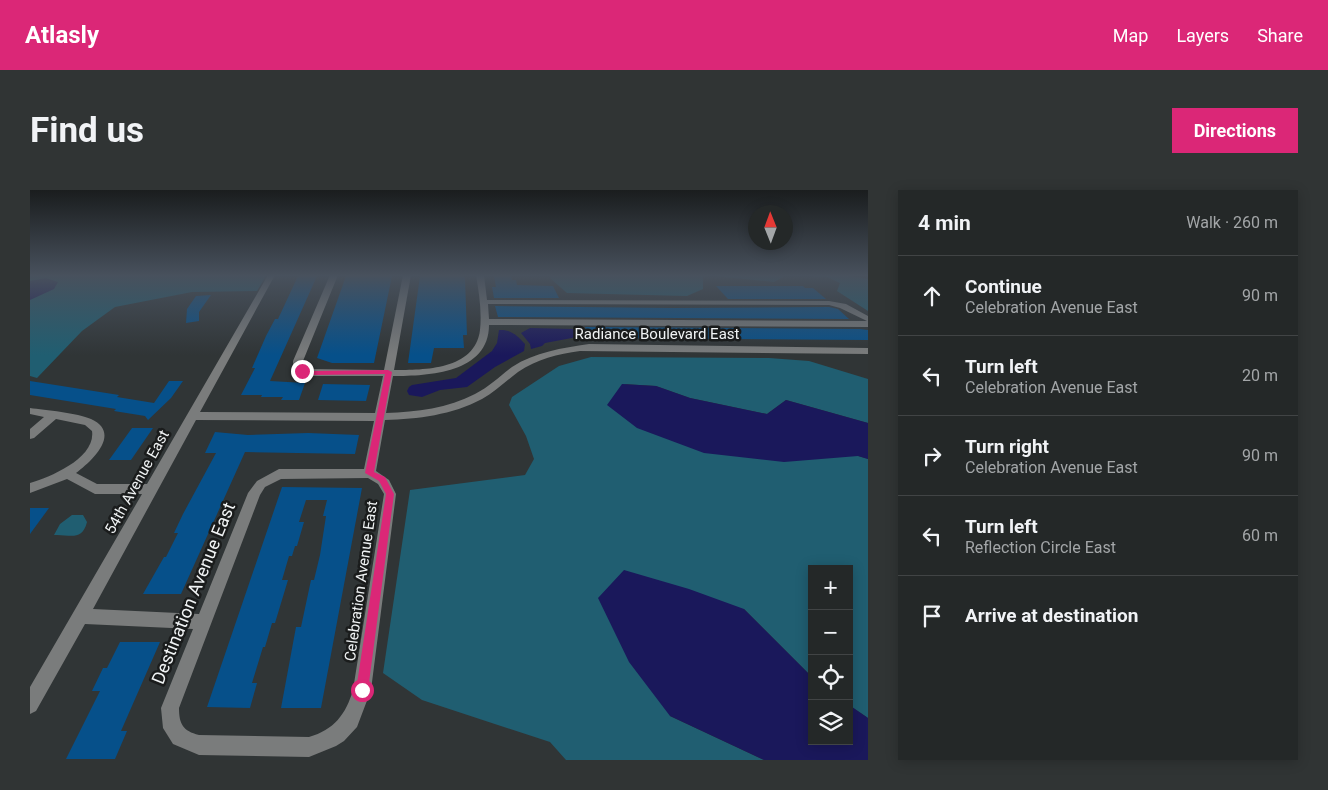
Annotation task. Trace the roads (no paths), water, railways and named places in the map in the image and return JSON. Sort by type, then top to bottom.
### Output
[{"type":"street","name":"54th Avenue East","points":[[30,704],[257,302]]},
{"type":"street","points":[[323,302],[297,365],[300,369],[312,373],[422,373],[438,370],[463,362],[474,355],[484,338],[484,302],[552,302]]},
{"type":"street","points":[[369,473],[402,302]]},
{"type":"street","points":[[690,302],[836,304],[868,319]]},
{"type":"street","points":[[485,322],[868,324]]},
{"type":"street","name":"Radiance Boulevard East","points":[[192,416],[410,416],[457,406],[480,396],[517,368],[534,359],[589,347],[868,351]]},
{"type":"street","points":[[30,411],[88,422],[98,430],[99,435],[98,442],[84,460],[67,473],[49,482],[30,488]]},
{"type":"street","points":[[30,435],[54,415]]},
{"type":"street","points":[[67,473],[95,490],[152,488]]},
{"type":"street","name":"Destination Avenue East","points":[[172,727],[170,708],[254,493],[266,480],[280,474],[369,473]]},
{"type":"street","name":"Celebration Avenue East","points":[[172,727],[177,735],[186,742],[199,745],[309,747],[324,744],[338,735],[350,722],[358,706],[362,690],[390,494],[382,479],[369,473]]},
{"type":"street","points":[[80,616],[203,622]]}]
